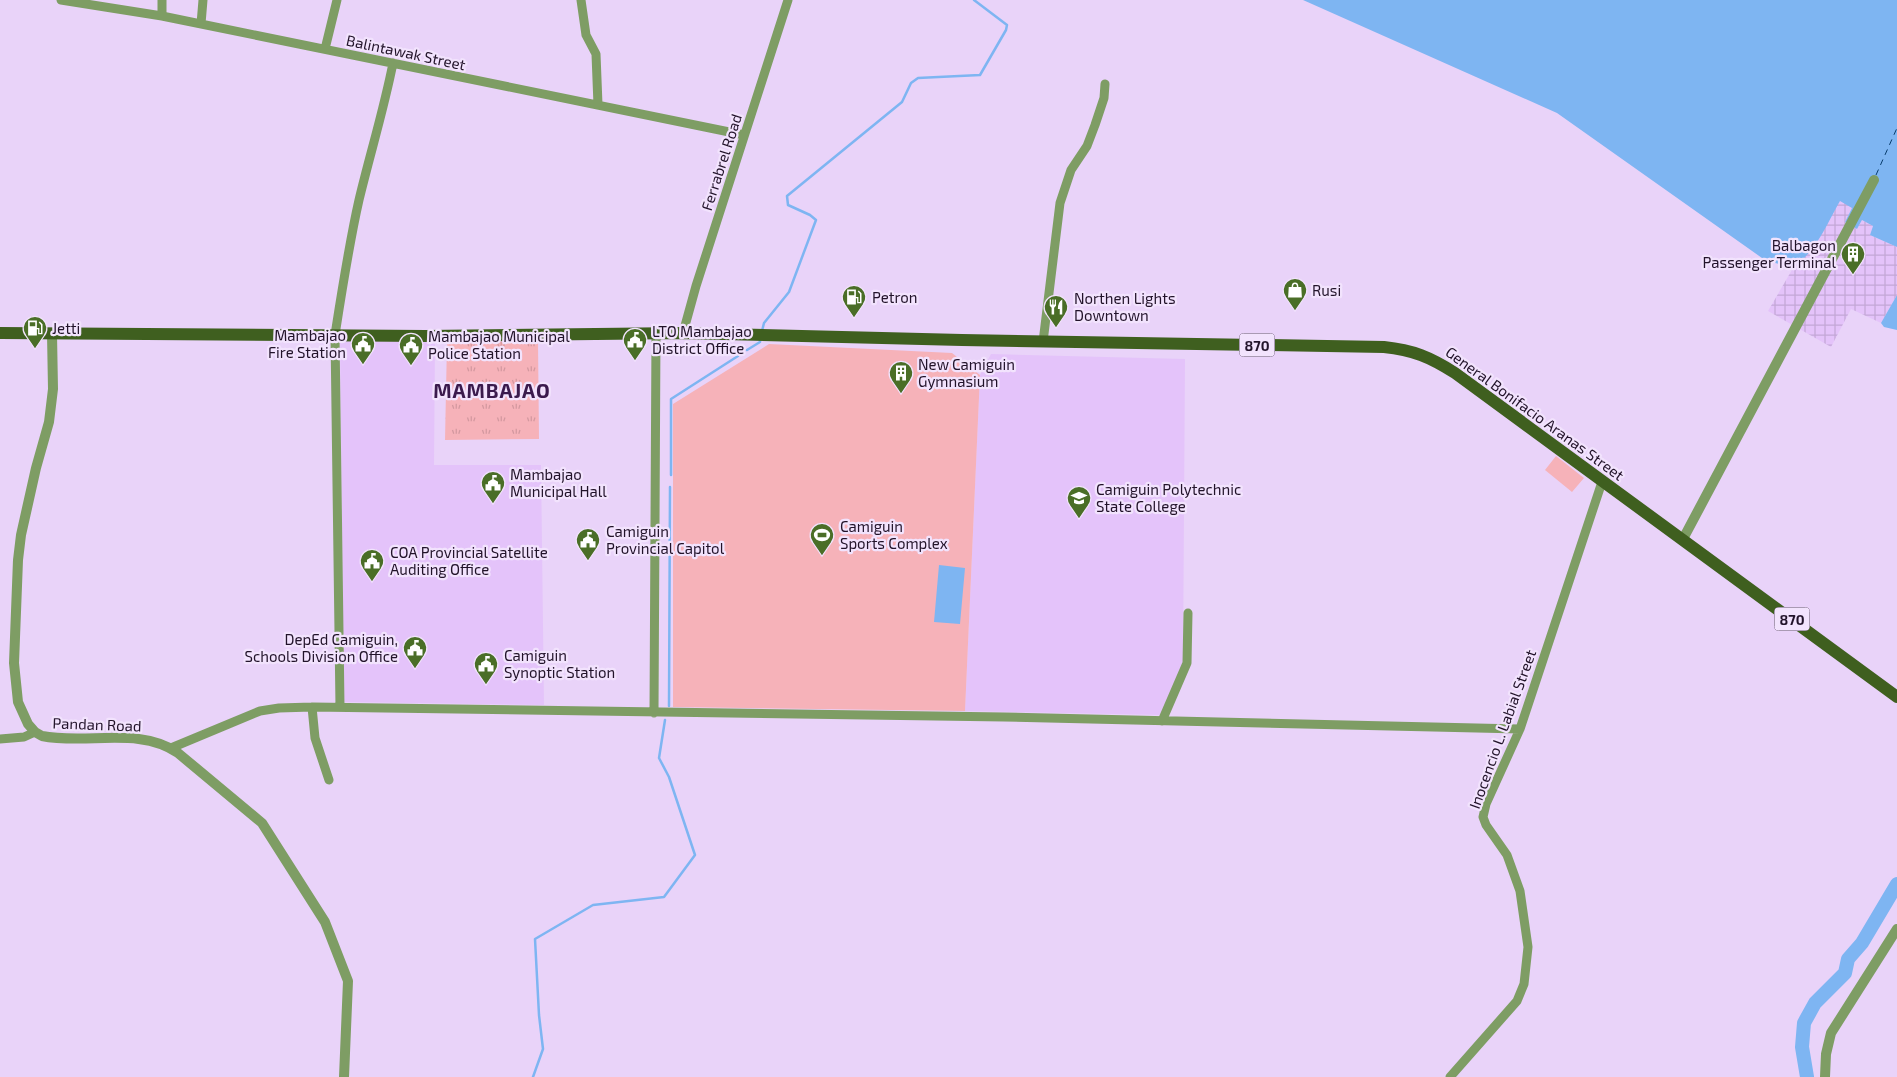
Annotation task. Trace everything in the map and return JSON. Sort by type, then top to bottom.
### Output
[{"type":"main road","name":"General Bonifacio Aranas Street","points":[[0,333],[434,336],[683,333],[1043,342],[1384,347],[1416,352],[1455,373],[1602,482],[1685,540]]},
{"type":"main road","name":"870","points":[[1685,540],[1897,697]]},
{"type":"street","name":"Balintawak Street","points":[[62,0],[162,16],[744,135]]},
{"type":"street","points":[[119,10],[120,0]]},
{"type":"street","points":[[162,0],[162,16]]},
{"type":"street","points":[[201,24],[203,0]]},
{"type":"street","points":[[325,49],[337,0]]},
{"type":"street","points":[[581,0],[586,35],[596,54],[598,105]]},
{"type":"street","name":"Ferrabrel Road","points":[[683,333],[696,286],[788,0]]},
{"type":"street","points":[[340,707],[335,335],[342,287],[359,201],[386,102],[393,63]]},
{"type":"street","points":[[1043,342],[1060,203],[1071,170],[1087,146],[1104,98],[1104,84]]},
{"type":"street","points":[[1685,540],[1874,180]]},
{"type":"street","points":[[654,713],[656,333]]},
{"type":"street","name":"Pandan Road","points":[[52,334],[53,389],[49,422],[36,468],[21,535],[18,560],[14,663],[15,689],[22,714],[35,732],[50,738],[143,739],[164,744],[262,824],[324,922],[348,981],[344,1077]]},
{"type":"street","name":"Inocencio L. Labial Street","points":[[1450,1077],[1517,1001],[1524,984],[1528,947],[1520,891],[1507,855],[1482,817],[1520,729],[1602,482]]},
{"type":"street","points":[[1162,721],[1187,663],[1188,613]]},
{"type":"street","points":[[312,707],[317,746],[329,780]]},
{"type":"street","points":[[171,748],[260,711],[278,708],[312,707],[1520,729]]},
{"type":"street","points":[[0,739],[24,737],[35,732]]},
{"type":"street","points":[[1825,1077],[1826,1054],[1831,1033],[1897,929]]},
{"type":"shaded area","points":[[1840,200],[1853,207],[1845,222],[1857,229],[1862,220],[1873,226],[1870,235],[1897,247],[1897,295],[1881,323],[1851,309],[1831,347],[1768,311],[1796,263],[1816,243]]},
{"type":"shaded area","points":[[340,341],[435,341],[434,465],[541,465],[544,705],[344,702]]},
{"type":"shaded area","name":"Camiguin Polytechnic State College","points":[[991,354],[1185,359],[1183,662],[1162,715],[965,711],[980,375]]},
{"type":"green space","points":[[538,341],[539,439],[445,440],[447,342]]},
{"type":"green space","name":"Camiguin Sports Complex","points":[[769,344],[952,353],[980,375],[965,711],[673,707],[673,404]]},
{"type":"green space","points":[[1556,456],[1584,478],[1572,492],[1545,470]]},
{"type":"water","points":[[1303,0],[1897,0],[1897,247],[1870,235],[1873,226],[1862,220],[1857,229],[1845,222],[1852,208],[1840,201],[1815,245],[1803,259],[1787,265],[1762,258],[1557,113]]},
{"type":"water","points":[[1897,295],[1897,330],[1884,327],[1881,323]]},
{"type":"water","points":[[939,565],[965,568],[960,624],[934,622]]},
{"type":"waterway","points":[[762,331],[764,323],[789,292],[816,220],[810,215],[788,205],[787,196],[902,102],[911,83],[918,78],[980,75],[1007,25],[974,0]]},
{"type":"waterway","points":[[747,350],[760,342],[760,338]]},
{"type":"waterway","points":[[671,475],[671,399],[738,356]]},
{"type":"waterway","points":[[669,706],[670,487]]},
{"type":"waterway","points":[[533,1077],[543,1049],[539,1015],[535,939],[593,905],[664,897],[695,855],[669,777],[659,758],[665,720]]},
{"type":"waterway","points":[[1807,1077],[1802,1047],[1804,1023],[1815,1003],[1845,973],[1848,959],[1862,943],[1897,884]]},
{"type":"ferry route","points":[[1876,175],[1897,128]]},
{"type":"place","name":"Balbagon Passenger Terminal","points":[[1853,275]]},
{"type":"place","name":"Rusi","points":[[1295,311]]},
{"type":"place","name":"Petron","points":[[854,318]]},
{"type":"place","name":"Northen Lights Downtown","points":[[1056,328]]},
{"type":"place","name":"Jetti","points":[[35,349]]},
{"type":"place","name":"LTO Mambajao District Office","points":[[635,361]]},
{"type":"place","name":"Mambajao Fire Station","points":[[363,365]]},
{"type":"place","name":"Mambajao Municipal Police Station","points":[[411,366]]},
{"type":"place","name":"New Camiguin Gymnasium","points":[[901,394]]},
{"type":"place","name":"Mambajao Municipal Hall","points":[[493,504]]},
{"type":"place","name":"Camiguin Polytechnic State College","points":[[1079,519]]},
{"type":"place","name":"Camiguin Sports Complex","points":[[822,556]]},
{"type":"place","name":"Camiguin Provincial Capitol","points":[[588,561]]},
{"type":"place","name":"COA Provincial Satellite Auditing Office","points":[[372,582]]},
{"type":"place","name":"DepEd Camiguin, Schools Division Office","points":[[415,669]]},
{"type":"place","name":"Camiguin Synoptic Station","points":[[486,685]]},
{"type":"district","name":"MAMBAJAO","points":[[492,390]]}]
